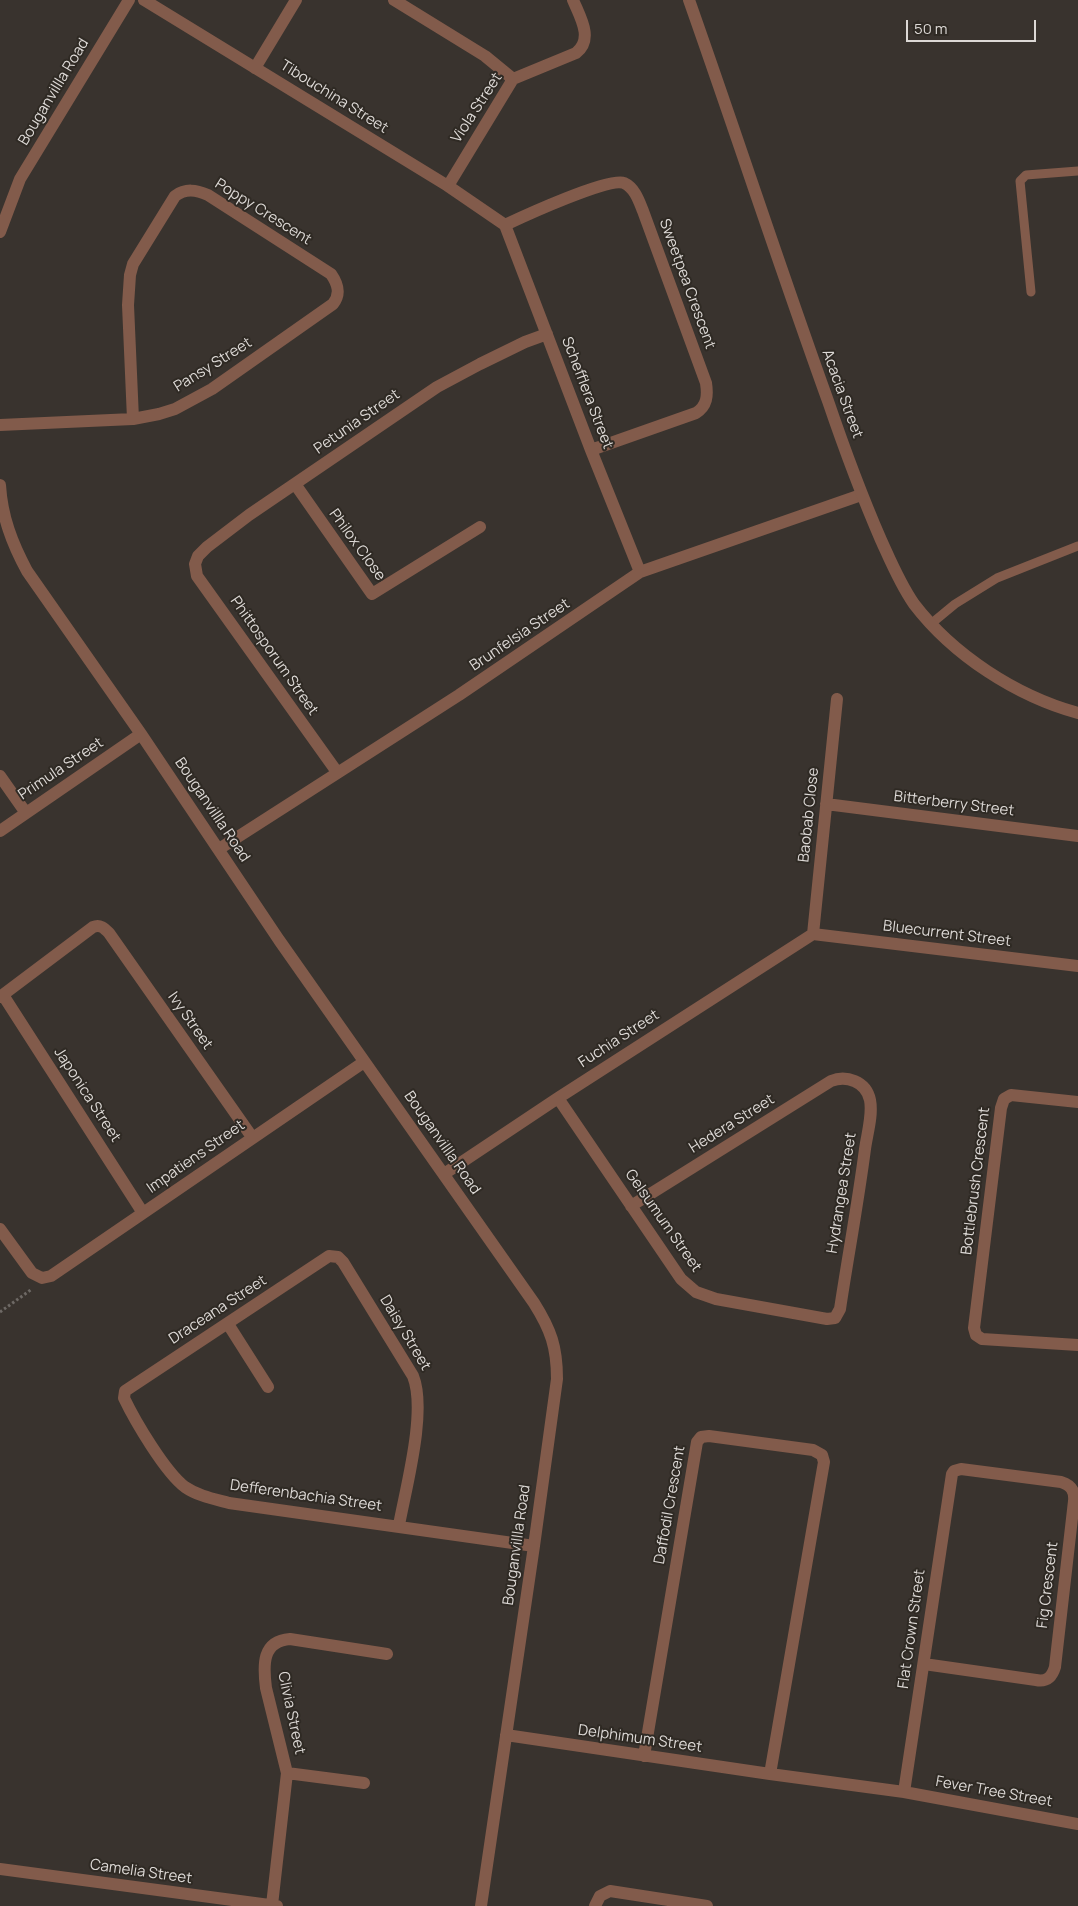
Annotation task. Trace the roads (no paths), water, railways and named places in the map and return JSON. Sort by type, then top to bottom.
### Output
[{"type":"street","name":"Bouganvillla Road","points":[[0,232],[20,179],[129,0]]},
{"type":"street","name":"Tibouchina Street","points":[[144,0],[448,186],[505,224]]},
{"type":"street","points":[[255,68],[296,0]]},
{"type":"street","points":[[394,0],[485,56],[513,78]]},
{"type":"street","name":"Viola Street","points":[[448,186],[513,78],[576,53],[584,45],[585,35],[573,0]]},
{"type":"street","name":"Acacia Street","points":[[689,0],[861,495],[903,586],[921,612],[963,652],[1001,678],[1040,699],[1078,712]]},
{"type":"street","name":"Sweetpea Crescent","points":[[505,224],[615,182],[626,184],[631,188],[643,212],[706,383],[707,397],[704,405],[696,413],[591,450]]},
{"type":"street","name":"Poppy Crescent","points":[[133,419],[128,305],[130,275],[133,264],[175,196],[181,192],[192,190],[208,195],[323,268],[331,274],[338,286],[337,298]]},
{"type":"street","name":"Schefflera Street","points":[[505,224],[591,450],[640,572]]},
{"type":"street","name":"Pansy Street","points":[[0,425],[133,419],[174,409],[212,389],[328,308],[337,298]]},
{"type":"street","name":"Petunia Street","points":[[198,556],[249,515],[456,376],[525,342],[547,334]]},
{"type":"street","name":"Philox Close","points":[[295,484],[372,594],[480,527]]},
{"type":"street","name":"Bouganvillla Road","points":[[0,485],[2,511],[6,526],[14,547],[27,571],[141,734],[364,1062],[534,1303],[554,1341],[557,1379],[481,1906]]},
{"type":"street","name":"Brunfelsia Street","points":[[219,849],[465,691],[640,572],[861,495]]},
{"type":"street","name":"Phittosporum Street","points":[[198,556],[195,564],[197,576],[337,772]]},
{"type":"street","name":"Baobab Close","points":[[813,934],[837,699]]},
{"type":"street","name":"Primula Street","points":[[0,831],[141,734]]},
{"type":"street","points":[[0,776],[26,813]]},
{"type":"street","name":"Bitterberry Street","points":[[826,804],[1078,836]]},
{"type":"street","name":"Ivy Street","points":[[1,996],[93,927],[100,926],[109,933],[252,1137]]},
{"type":"street","name":"Bluecurrent Street","points":[[813,934],[1078,966]]},
{"type":"street","name":"Fuchia Street","points":[[444,1174],[558,1098],[813,934]]},
{"type":"street","name":"Japonica Street","points":[[1,996],[143,1213]]},
{"type":"street","name":"Impatiens Street","points":[[0,1229],[32,1273],[38,1277],[46,1278],[364,1062]]},
{"type":"street","name":"Hedera Street","points":[[631,1206],[831,1081],[845,1078],[852,1079]]},
{"type":"street","name":"Hydrangea Street","points":[[836,1317],[839,1312],[870,1113],[868,1094],[852,1079]]},
{"type":"street","name":"Bottlebrush Crescent","points":[[1078,1102],[1011,1096],[1006,1097],[1003,1102],[974,1328],[976,1335],[982,1339],[1078,1345]]},
{"type":"street","name":"Gelsumum Street","points":[[558,1098],[681,1279],[696,1292],[706,1297],[827,1319],[836,1317]]},
{"type":"street","name":"Draceana Street","points":[[123,1396],[126,1388],[228,1324],[326,1258],[336,1256]]},
{"type":"street","name":"Daisy Street","points":[[336,1256],[343,1262],[407,1365],[418,1390],[416,1428],[398,1526]]},
{"type":"street","points":[[228,1324],[268,1387]]},
{"type":"street","name":"Defferenbachia Street","points":[[123,1396],[146,1437],[170,1471],[186,1487],[198,1494],[229,1503],[534,1546]]},
{"type":"street","name":"Daffodil Crescent","points":[[644,1756],[697,1442],[701,1437],[709,1436],[813,1450],[822,1455],[824,1462],[770,1774]]},
{"type":"street","name":"Fig Crescent","points":[[924,1664],[1041,1681],[1049,1679],[1055,1667],[1074,1491],[1068,1484],[1061,1482],[961,1469],[954,1471]]},
{"type":"street","name":"Flat Crown Street","points":[[904,1792],[950,1478],[954,1471]]},
{"type":"street","name":"Clivia Street","points":[[275,1906],[287,1773],[264,1675],[265,1659],[269,1648],[274,1642],[290,1639],[387,1654]]},
{"type":"street","name":"Delphimum Street","points":[[506,1735],[904,1792]]},
{"type":"street","points":[[287,1773],[364,1783]]},
{"type":"street","name":"Fever Tree Street","points":[[904,1792],[1078,1824]]},
{"type":"street","name":"Camelia Street","points":[[0,1869],[275,1906]]},
{"type":"street","points":[[595,1906],[600,1896],[610,1891],[707,1906]]},
{"type":"lane","points":[[1031,292],[1020,182],[1026,175],[1078,171]]},
{"type":"lane","points":[[932,623],[955,604],[997,578],[1078,546]]}]
